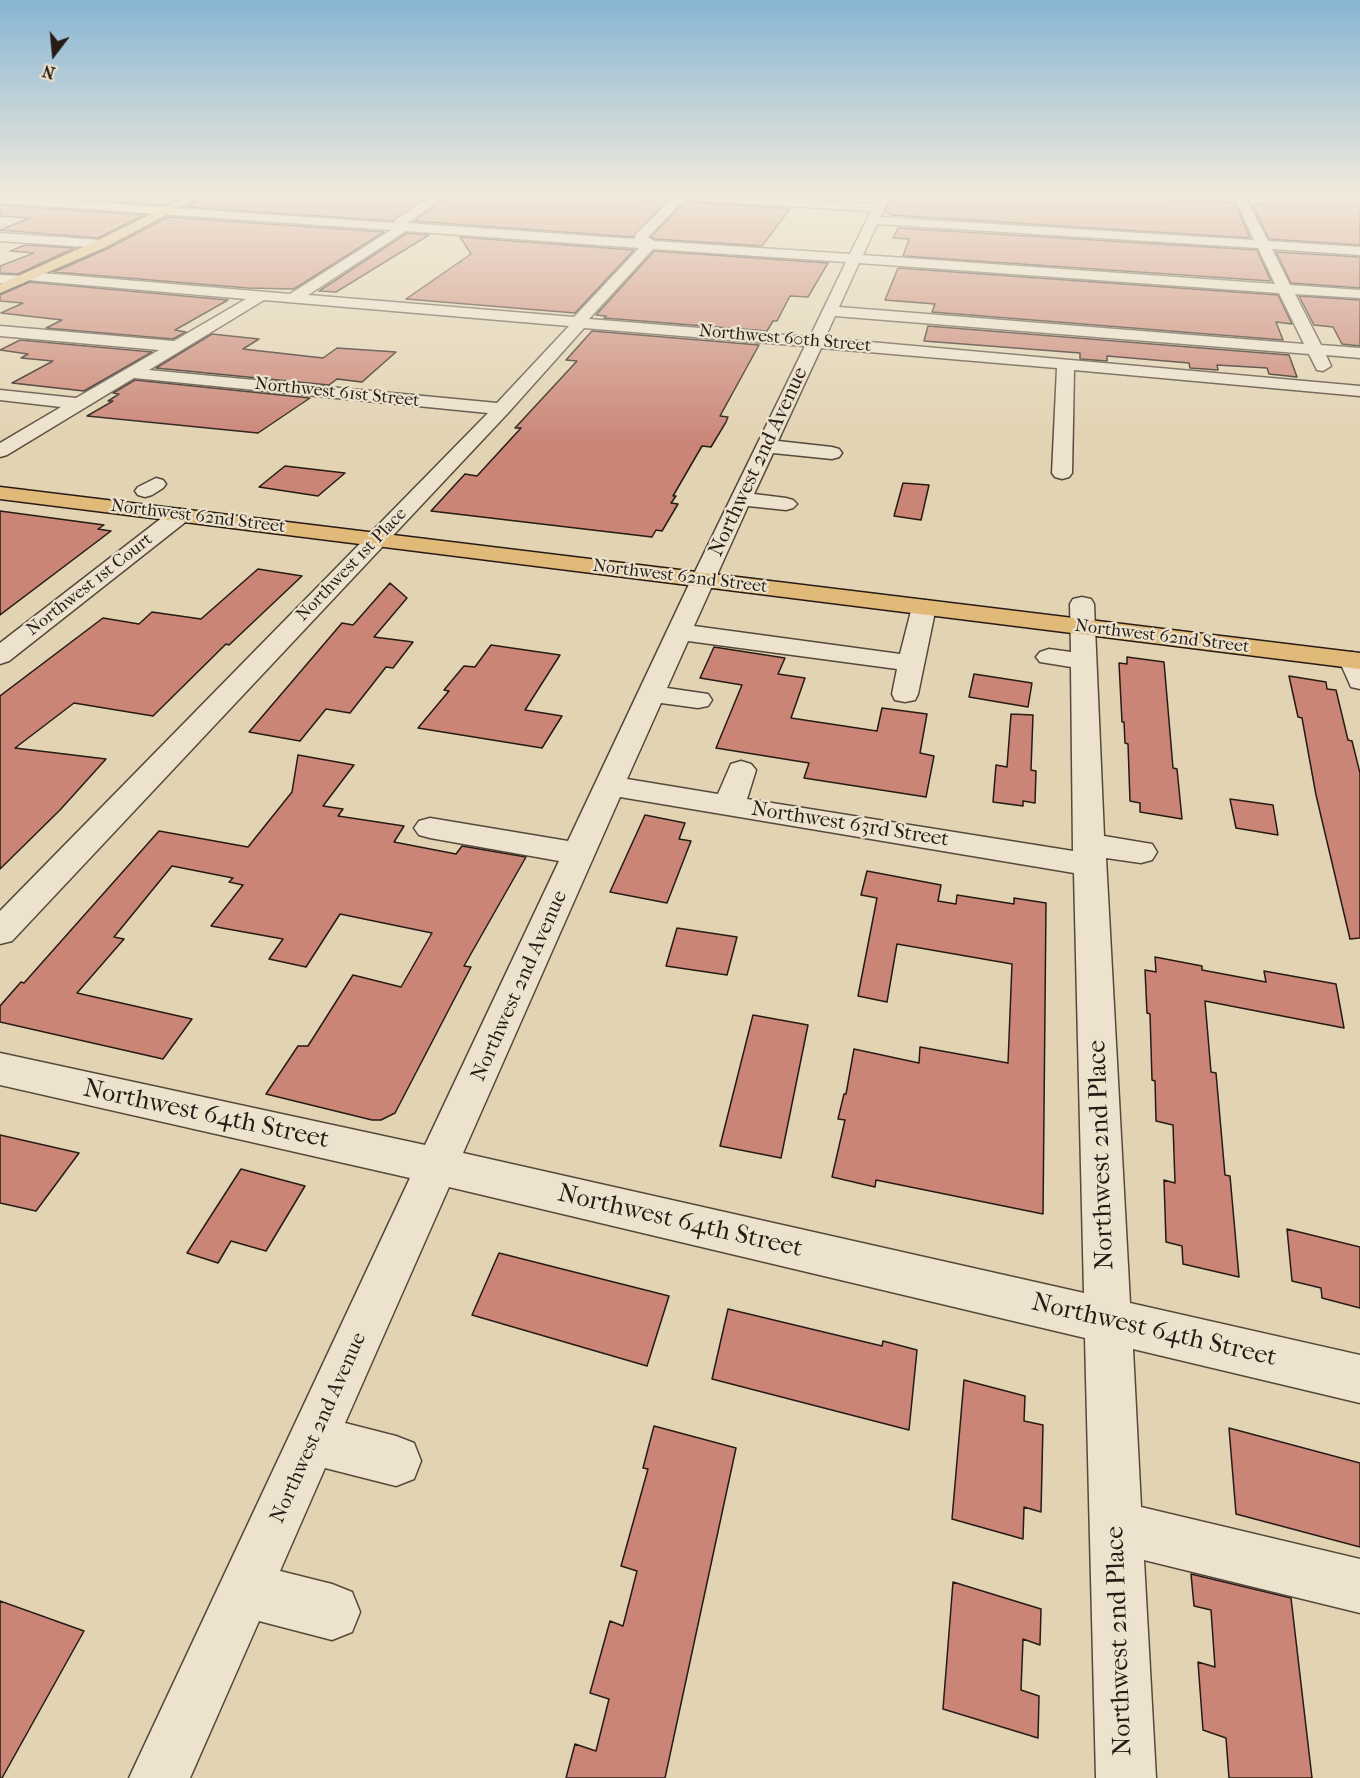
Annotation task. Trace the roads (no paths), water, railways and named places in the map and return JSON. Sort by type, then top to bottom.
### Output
[{"type":"main road","points":[[0,289],[24,279]]},
{"type":"main road","name":"Northwest 62nd Street","points":[[0,474],[151,488],[287,508]]},
{"type":"main road","name":"Northwest 62nd Street","points":[[0,493],[180,515],[380,526],[708,570],[924,607],[1074,637]]},
{"type":"main road","name":"Northwest 62nd Street","points":[[708,570],[1074,637],[1358,660]]},
{"type":"street","name":"Northwest 60th Street","points":[[39,279],[293,298],[486,320],[581,322],[745,331],[814,342],[865,343],[1141,372],[1360,391]]},
{"type":"street","points":[[293,298],[321,279]]},
{"type":"street","name":"Northwest 1st Place","points":[[0,932],[380,526],[434,480],[502,409],[581,322],[582,316],[613,279]]},
{"type":"street","name":"Northwest 2nd Avenue","points":[[159,1778],[708,570],[766,446],[784,428],[814,342],[844,279]]},
{"type":"street","points":[[1163,279],[1360,294]]},
{"type":"street","points":[[1279,279],[1335,389]]},
{"type":"street","points":[[0,451],[261,296]]},
{"type":"street","points":[[829,311],[1360,353]]},
{"type":"street","points":[[0,331],[175,346]]},
{"type":"street","points":[[967,373],[970,355]]},
{"type":"street","points":[[1062,473],[1066,364]]},
{"type":"street","points":[[1141,372],[1173,391]]},
{"type":"street","name":"Northwest 61st Street","points":[[132,373],[502,409]]},
{"type":"street","points":[[0,395],[79,404]]},
{"type":"street","points":[[766,446],[832,453]]},
{"type":"street","points":[[411,478],[434,480]]},
{"type":"street","points":[[741,499],[786,504]]},
{"type":"street","name":"Northwest 1st Court","points":[[0,656],[180,515]]},
{"type":"street","points":[[905,694],[924,607]]},
{"type":"street","points":[[680,632],[911,663]]},
{"type":"street","name":"Northwest 2nd Place","points":[[1074,637],[1089,855],[1126,1778]]},
{"type":"street","points":[[652,694],[698,700]]},
{"type":"street","points":[[730,805],[741,770]]},
{"type":"street","name":"Northwest 63rd Street","points":[[610,786],[1089,855],[1141,852]]},
{"type":"street","points":[[430,828],[580,854]]},
{"type":"street","name":"Northwest 64th Street","points":[[0,1069],[439,1166],[1360,1379]]},
{"type":"street","points":[[314,1440],[396,1461]]},
{"type":"street","points":[[1116,1527],[1360,1586]]},
{"type":"street","points":[[245,1590],[332,1611]]}]
